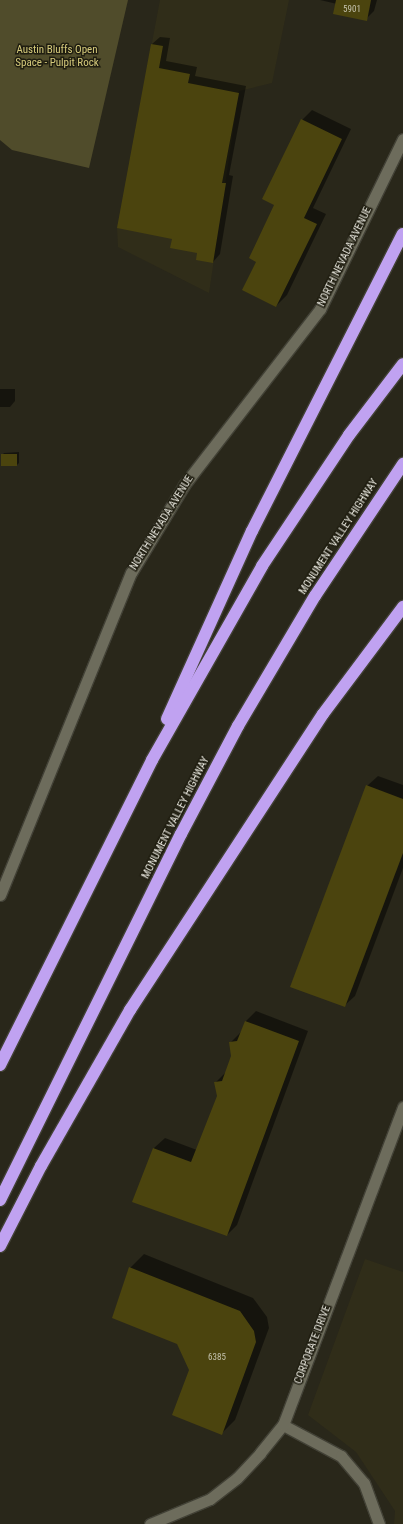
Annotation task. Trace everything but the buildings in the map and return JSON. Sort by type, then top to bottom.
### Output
[{"type":"highway","points":[[124,815],[252,531],[403,234]]},
{"type":"highway","points":[[0,1065],[152,760],[262,566],[349,435],[403,364]]},
{"type":"highway","name":"MONUMENT VALLEY HIGHWAY","points":[[0,1200],[181,834],[238,726],[315,596],[403,464]]},
{"type":"highway","points":[[0,1246],[56,1140],[130,1010],[323,714],[403,606]]},
{"type":"main road","name":"NORTH NEVADA AVENUE","points":[[0,895],[131,573],[184,485],[320,309],[403,139]]},
{"type":"main road","name":"CORPORATE DRIVE","points":[[150,1524],[210,1499],[237,1478],[283,1425],[403,1107]]},
{"type":"main road","points":[[283,1425],[341,1456],[364,1483],[379,1524]]},
{"type":"shaded area","points":[[160,0],[289,0],[272,83],[239,91],[209,293],[118,247],[117,228]]},
{"type":"shaded area","points":[[365,1259],[403,1272],[403,1524],[394,1524],[395,1511],[356,1452],[308,1415]]},
{"type":"green space","name":"Austin Bluffs Open Space - Pulpit Rock","points":[[0,0],[128,0],[89,168],[12,150],[0,140]]}]
